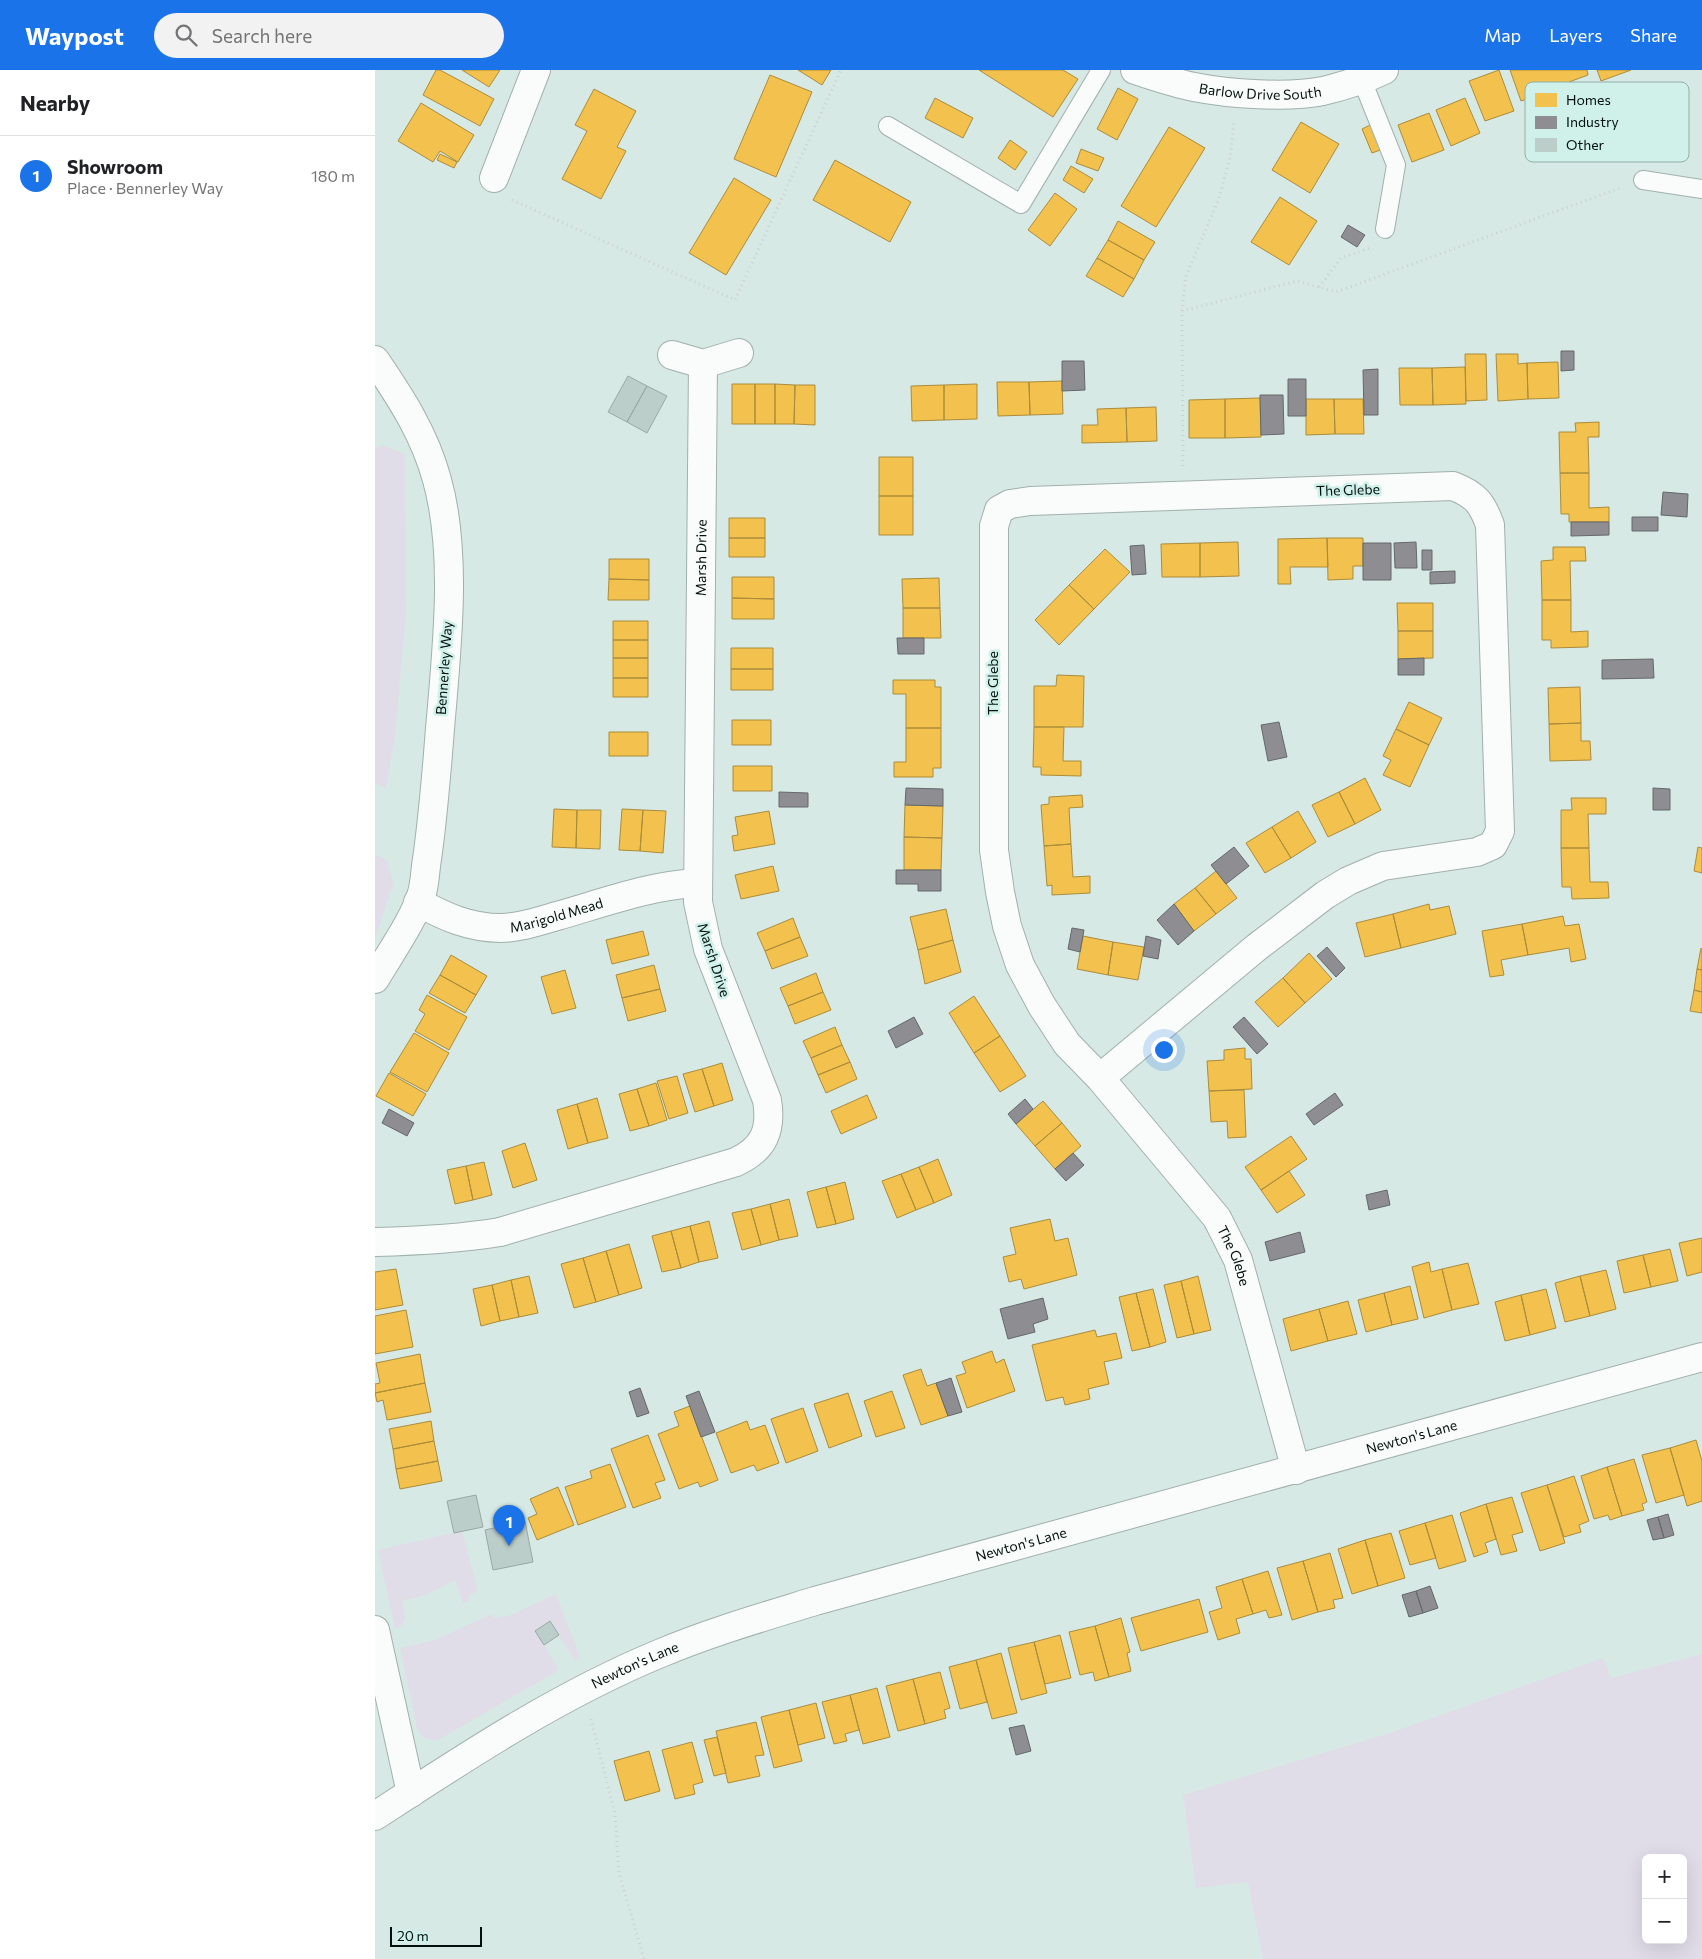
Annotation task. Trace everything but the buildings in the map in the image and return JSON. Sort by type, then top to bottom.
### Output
[{"type":"street","points":[[494,178],[536,70]]},
{"type":"street","name":"Barlow Drive South","points":[[1135,70],[1194,87],[1237,92],[1282,94],[1321,91],[1373,75]]},
{"type":"street","points":[[672,355],[703,364],[739,353]]},
{"type":"street","name":"Bennerley Way","points":[[375,360],[401,397],[423,438],[437,480],[446,523],[448,616],[432,817],[424,881],[418,902],[375,979]]},
{"type":"street","name":"Marsh Drive","points":[[375,1242],[468,1237],[500,1232],[729,1164],[750,1155],[760,1145],[767,1132],[769,1125],[767,1100],[708,949],[699,914],[703,364]]},
{"type":"street","name":"The Glebe","points":[[1100,1078],[1257,947],[1325,895],[1348,881],[1383,866],[1477,852],[1493,845],[1500,831],[1490,525],[1485,511],[1477,499],[1466,491],[1453,486],[1030,501],[1010,504],[999,510],[994,526],[994,850],[1007,926],[1020,965],[1042,1006],[1067,1044],[1100,1078],[1217,1218],[1226,1234],[1238,1260],[1296,1470]]},
{"type":"street","name":"Marigold Mead","points":[[418,902],[440,914],[465,924],[503,928],[528,924],[661,887],[698,883]]},
{"type":"street","name":"Newton's Lane","points":[[375,1816],[500,1736],[584,1689],[659,1654],[715,1632],[815,1601],[1702,1357]]},
{"type":"street","points":[[375,1630],[411,1793]]},
{"type":"lane","points":[[888,126],[1021,204],[1101,70]]},
{"type":"lane","points":[[1373,75],[1395,165],[1385,229]]},
{"type":"lane","points":[[1643,180],[1702,190]]},
{"type":"path","points":[[494,178],[489,190],[735,300],[841,70]]},
{"type":"path","points":[[1183,496],[1182,311],[1186,276],[1218,201],[1230,158],[1237,92]]},
{"type":"path","points":[[1182,311],[1297,281],[1336,292],[1643,180]]},
{"type":"path","points":[[1319,287],[1341,258],[1383,244],[1385,229]]},
{"type":"path","points":[[584,1689],[615,1814],[619,1873],[644,1959]]},
{"type":"shaded area","points":[[382,445],[405,454],[406,612],[395,737],[386,788],[375,783],[375,448]]},
{"type":"shaded area","points":[[375,855],[387,860],[393,883],[375,940]]},
{"type":"shaded area","points":[[462,1531],[478,1591],[469,1595],[469,1601],[463,1603],[455,1580],[423,1596],[402,1601],[404,1621],[395,1629],[378,1550]]},
{"type":"shaded area","points":[[556,1594],[580,1657],[575,1661],[550,1622],[536,1631],[559,1670],[438,1740],[423,1737],[417,1729],[400,1648],[435,1640],[492,1614],[494,1618],[511,1615]]},
{"type":"shaded area","points":[[1702,1654],[1702,1959],[1263,1959],[1248,1882],[1196,1888],[1183,1795],[1387,1734],[1603,1658],[1611,1678]]},
{"type":"place","name":"Showroom","points":[[509,1546]]}]
